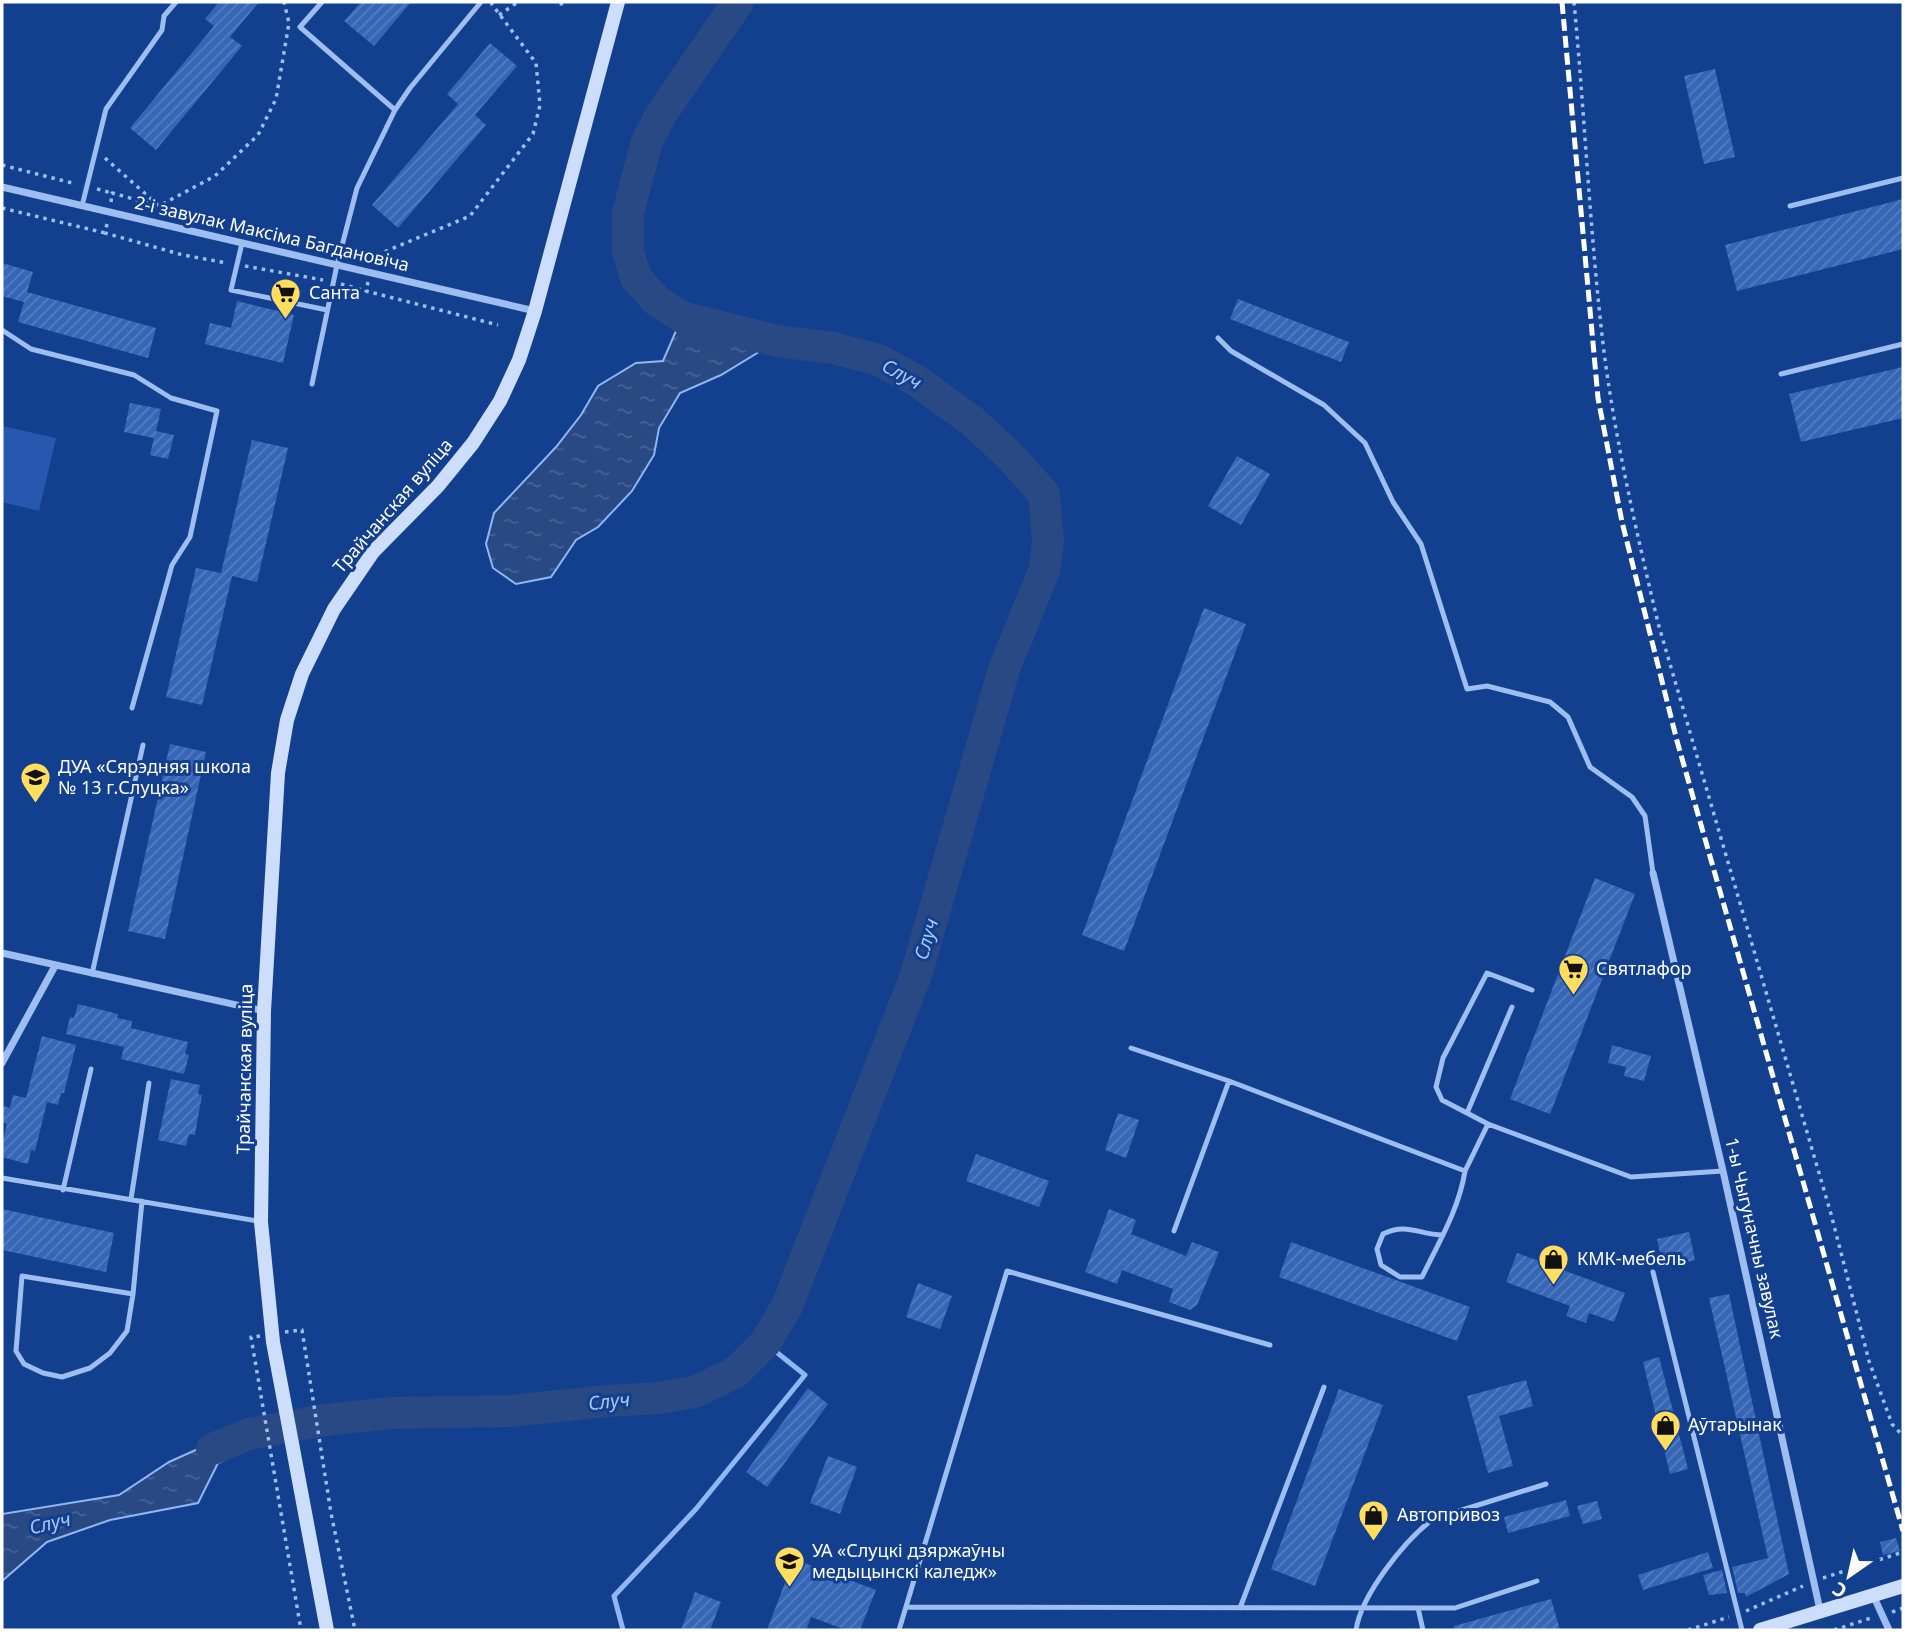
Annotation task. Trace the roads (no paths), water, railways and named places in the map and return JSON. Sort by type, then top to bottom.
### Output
[{"type":"street","name":"Трайчанская вуліца","points":[[327,1630],[273,1342],[261,1222],[264,1011],[278,773],[287,720],[302,674],[334,608],[350,582],[373,552],[438,486],[480,433],[500,401],[519,360],[535,311],[618,2]]},
{"type":"street","name":"2-і завулак Максіма Багдановіча","points":[[2,187],[535,311]]},
{"type":"street","name":"1-ы Чыгуначны завулак","points":[[1653,873],[1723,1171],[1820,1610]]},
{"type":"street","points":[[2,953],[264,1011]]},
{"type":"street","points":[[2,1063],[55,966]]},
{"type":"street","points":[[1760,1630],[1903,1586]]},
{"type":"street","points":[[1873,1594],[1889,1630]]},
{"type":"lane","points":[[82,206],[106,109],[162,30],[164,16],[176,2]]},
{"type":"lane","points":[[322,2],[300,27],[395,110]]},
{"type":"lane","points":[[312,384],[337,265],[357,188],[395,110],[481,2]]},
{"type":"lane","points":[[1790,206],[1903,178]]},
{"type":"lane","points":[[242,243],[231,290],[327,310]]},
{"type":"lane","points":[[2,330],[31,349],[134,375],[171,398],[217,411],[190,537],[172,565],[132,708]]},
{"type":"lane","points":[[1218,338],[1231,351],[1324,405],[1365,443],[1393,502],[1421,544],[1467,689],[1487,686],[1550,702],[1568,717],[1590,767],[1632,797],[1645,816],[1653,873]]},
{"type":"lane","points":[[1781,374],[1903,344]]},
{"type":"lane","points":[[92,974],[143,745]]},
{"type":"lane","points":[[1532,990],[1487,972],[1443,1058],[1436,1087],[1442,1100],[1488,1124],[1631,1177],[1723,1171]]},
{"type":"lane","points":[[1467,1113],[1511,1007]]},
{"type":"lane","points":[[1131,1048],[1229,1081],[1465,1171]]},
{"type":"lane","points":[[63,1190],[91,1069]]},
{"type":"lane","points":[[1174,1231],[1229,1081]]},
{"type":"lane","points":[[131,1199],[149,1083]]},
{"type":"lane","points":[[1443,1235],[1410,1228],[1395,1228],[1383,1234],[1377,1249],[1381,1265],[1400,1277],[1422,1277],[1443,1235],[1461,1196],[1465,1171],[1488,1124]]},
{"type":"lane","points":[[2,1178],[261,1222]]},
{"type":"lane","points":[[134,1294],[22,1276],[16,1350],[24,1363],[43,1373],[62,1377],[90,1368],[110,1353],[127,1331],[134,1294],[142,1202]]},
{"type":"lane","points":[[899,1630],[1007,1271],[1270,1345]]},
{"type":"lane","points":[[1653,1272],[1741,1630]]},
{"type":"lane","points":[[1240,1608],[1324,1387]]},
{"type":"lane","points":[[1356,1630],[1362,1608],[1401,1549],[1418,1531],[1433,1520],[1546,1484]]},
{"type":"lane","points":[[906,1607],[1455,1608],[1537,1581]]},
{"type":"lane","points":[[1418,1608],[1423,1630]]},
{"type":"water","points":[[682,317],[777,341],[721,375],[680,393],[659,428],[654,455],[632,491],[598,527],[576,540],[551,577],[516,584],[493,568],[486,544],[494,513],[556,447],[581,415],[598,386],[636,363],[663,361]]},
{"type":"water","points":[[249,1426],[256,1445],[218,1463],[198,1503],[110,1520],[47,1542],[2,1581],[2,1514],[119,1495],[169,1462]]},
{"type":"waterway","name":"Случ","points":[[212,1449],[249,1434],[325,1420],[392,1413],[510,1411],[659,1398],[695,1392],[736,1372],[765,1343],[787,1306],[916,975],[1004,669],[1044,571],[1048,542],[1044,494],[1009,455],[972,421],[917,381],[879,360],[833,348],[777,341],[682,317],[657,301],[636,278],[628,252],[628,213],[647,141],[662,113],[738,2]]},
{"type":"waterway","points":[[623,1630],[614,1596],[696,1509],[805,1375],[765,1343]]},
{"type":"railway","points":[[1562,2],[1598,398],[1622,522],[1677,741],[1903,1531]]},
{"type":"place","name":"Санта","points":[[286,320]]},
{"type":"place","name":"ДУА «Сярэдняя школа № 13 г.Слуцка»","points":[[35,804]]},
{"type":"place","name":"Святлафор","points":[[1573,996]]},
{"type":"place","name":"КМК-мебель","points":[[1554,1286]]},
{"type":"place","name":"Аўтарынак","points":[[1665,1452]]},
{"type":"place","name":"Автопривоз","points":[[1374,1542]]},
{"type":"place","name":"УА «Слуцкі дзяржаўны медыцынскі каледж»","points":[[789,1588]]}]
